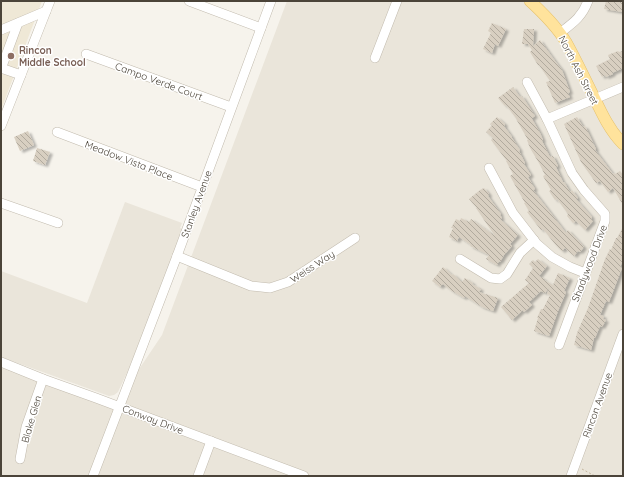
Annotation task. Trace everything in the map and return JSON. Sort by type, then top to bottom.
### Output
[{"type":"main road","name":"North Ash Street","points":[[530,1],[544,14],[566,42],[600,111],[616,137],[623,144]]},
{"type":"street","points":[[1,126],[50,1]]},
{"type":"street","points":[[189,1],[261,28]]},
{"type":"street","name":"Stanley Avenue","points":[[93,476],[271,1]]},
{"type":"street","points":[[375,58],[397,1]]},
{"type":"street","points":[[560,33],[574,23],[584,10],[588,1]]},
{"type":"street","points":[[1,30],[46,11]]},
{"type":"street","points":[[18,23],[1,69],[21,75]]},
{"type":"street","name":"Campo Verde Court","points":[[86,54],[232,107]]},
{"type":"street","name":"Shadywood Drive","points":[[527,82],[547,119],[572,174],[605,214],[605,221],[559,345]]},
{"type":"street","points":[[547,119],[623,87]]},
{"type":"street","name":"Meadow Vista Place","points":[[57,132],[202,187]]},
{"type":"street","points":[[489,168],[513,213],[537,244],[552,258],[585,273]]},
{"type":"street","points":[[1,203],[58,223]]},
{"type":"street","name":"Weiss Way","points":[[176,256],[251,286],[270,288],[288,282],[355,238]]},
{"type":"street","points":[[460,258],[491,278],[500,279],[507,274],[520,253],[534,240]]},
{"type":"street","name":"Rincon Avenue","points":[[571,476],[623,334]]},
{"type":"street","name":"Conway Drive","points":[[1,362],[304,476]]},
{"type":"street","name":"Blake Glen","points":[[20,459],[26,427],[43,379]]},
{"type":"street","points":[[198,476],[211,441]]},
{"type":"path","points":[[575,465],[596,476]]},
{"type":"shaded area","name":"Rincon Middle School","points":[[1,1],[42,1],[1,110]]},
{"type":"shaded area","points":[[287,1],[623,1],[623,476],[1,476],[1,362],[118,406],[125,390],[162,335]]},
{"type":"shaded area","points":[[125,202],[182,223],[180,228],[183,229],[130,366],[118,392],[109,396],[1,357],[1,271],[87,303]]},
{"type":"building","points":[[606,1],[623,2],[622,12],[604,9]]},
{"type":"building","points":[[492,23],[506,29],[498,46],[495,44],[492,53],[483,49],[491,33],[488,31]]},
{"type":"building","points":[[524,29],[534,29],[533,46],[540,40],[562,70],[570,92],[568,93],[570,97],[555,103],[546,82],[550,81],[530,52],[532,50],[528,44],[522,44]]},
{"type":"building","points":[[618,51],[623,51],[623,68],[606,77],[605,75],[602,77],[596,66],[610,59],[608,55]]},
{"type":"building","points":[[513,87],[520,97],[522,96],[535,116],[532,119],[540,133],[543,140],[542,141],[550,157],[553,156],[558,166],[556,167],[563,182],[570,192],[572,190],[578,198],[576,199],[592,217],[591,219],[593,221],[585,230],[576,221],[573,223],[557,199],[555,200],[549,191],[551,190],[543,176],[545,175],[530,148],[528,140],[515,117],[506,105],[505,106],[498,98]]},
{"type":"building","points":[[497,117],[505,124],[504,126],[520,150],[519,151],[525,163],[524,164],[531,175],[528,177],[535,189],[533,190],[566,233],[568,230],[584,247],[574,256],[565,248],[562,251],[543,229],[541,230],[527,212],[529,211],[510,176],[513,174],[507,161],[491,140],[493,138],[486,132],[492,125],[490,124]]},
{"type":"building","points":[[577,117],[583,127],[585,126],[596,149],[595,150],[613,174],[620,171],[623,175],[623,205],[613,188],[608,192],[600,181],[596,183],[581,162],[564,124]]},
{"type":"building","points":[[28,131],[34,145],[20,151],[14,137]]},
{"type":"building","points":[[37,148],[50,152],[45,165],[33,161]]},
{"type":"building","points":[[484,188],[501,214],[500,215],[502,218],[500,219],[518,235],[510,244],[512,246],[497,265],[486,259],[489,255],[470,246],[471,245],[459,237],[457,241],[449,237],[453,228],[451,228],[456,219],[460,221],[461,218],[469,222],[471,219],[495,236],[477,208],[469,199]]},
{"type":"building","points":[[623,227],[623,260],[620,267],[622,268],[609,302],[606,301],[600,315],[604,316],[603,319],[606,320],[602,327],[600,326],[594,338],[591,350],[574,345],[577,333],[588,308],[605,259]]},
{"type":"building","points":[[538,259],[547,266],[539,276],[544,280],[553,285],[558,273],[570,278],[564,291],[566,292],[549,336],[534,331],[541,309],[543,309],[550,295],[547,294],[549,288],[545,293],[541,291],[529,302],[532,305],[524,312],[523,310],[512,320],[501,307],[529,283],[525,280],[533,268],[529,264],[533,260],[535,262]]},
{"type":"building","points":[[443,267],[462,282],[465,278],[473,283],[472,284],[481,289],[479,292],[498,298],[493,311],[482,307],[465,296],[464,298],[443,284],[440,287],[432,281]]},
{"type":"place","name":"Rincon Middle School","points":[[11,56]]}]
